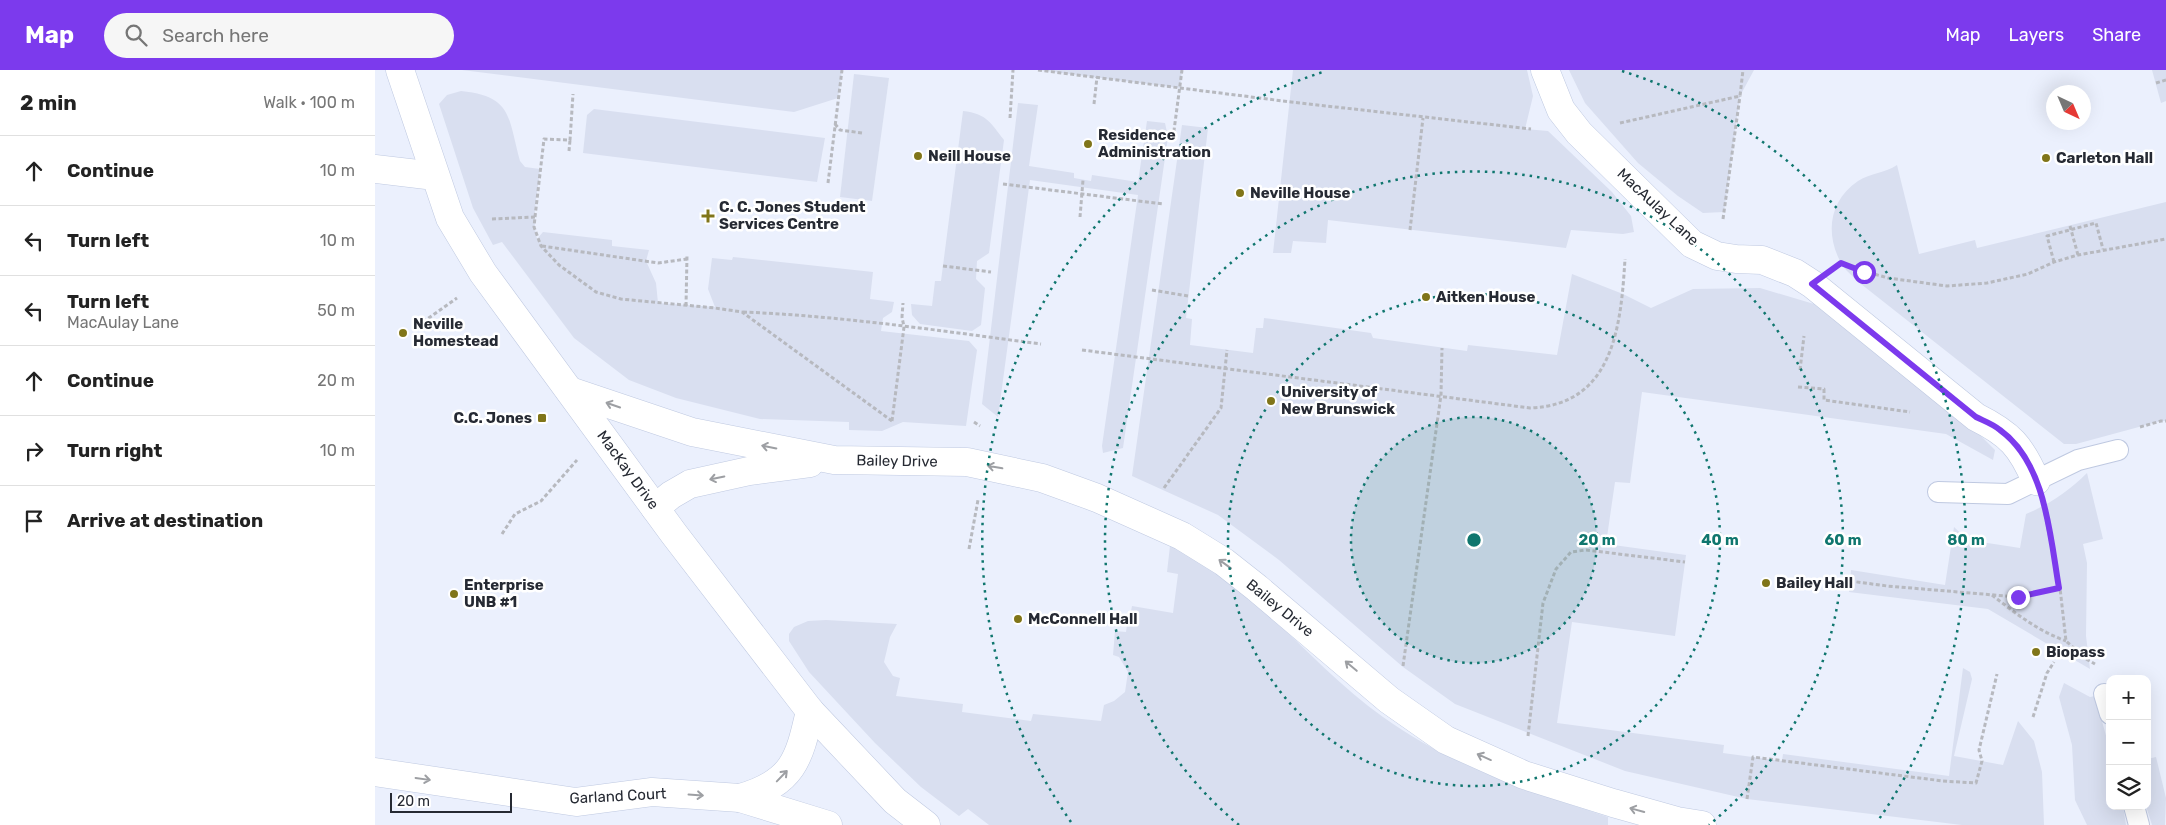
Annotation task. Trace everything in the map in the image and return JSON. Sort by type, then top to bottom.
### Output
[{"type":"street","name":"MacKay Drive","points":[[400,70],[450,218],[494,288],[655,508],[810,711],[895,801],[926,825]]},
{"type":"street","name":"MacAulay Lane","points":[[1545,70],[1561,110],[1579,132],[1692,244],[1717,256],[1763,260],[1795,273],[1812,284],[1976,417],[2000,429],[2016,444],[2028,462],[2037,481]]},
{"type":"street","points":[[375,169],[435,176]]},
{"type":"street","name":"Bailey Drive","points":[[570,391],[692,432],[834,460]]},
{"type":"street","name":"Bailey Drive","points":[[655,508],[671,495],[690,484],[749,471],[834,460],[967,462],[1042,478],[1141,516],[1182,536],[1223,562],[1279,606],[1389,700],[1445,740],[1523,775],[1613,804],[1677,821],[1702,825]]},
{"type":"street","points":[[740,798],[760,793],[775,784],[791,767],[801,751],[810,711]]},
{"type":"street","name":"Garland Court","points":[[375,772],[576,802],[652,792],[740,798],[828,825]]},
{"type":"lane","points":[[1938,492],[2008,494],[2078,460],[2118,450]]},
{"type":"lane","points":[[2104,694],[2106,701]]},
{"type":"lane","points":[[2135,810],[2139,825]]},
{"type":"path","points":[[828,183],[842,70]]},
{"type":"path","points":[[1010,118],[1013,70]]},
{"type":"path","points":[[1038,70],[1533,130]]},
{"type":"path","points":[[1173,138],[1182,70]]},
{"type":"path","points":[[1717,256],[1743,70]]},
{"type":"path","points":[[1093,104],[1097,78]]},
{"type":"path","points":[[2156,83],[2166,80]]},
{"type":"path","points":[[569,152],[573,94]]},
{"type":"path","points":[[1612,125],[1740,96]]},
{"type":"path","points":[[1410,230],[1423,118]]},
{"type":"path","points":[[835,124],[840,130],[861,133]]},
{"type":"path","points":[[570,140],[544,139],[534,227],[541,246],[559,265],[596,292],[621,300],[904,327],[1041,344]]},
{"type":"path","points":[[1080,217],[1083,180]]},
{"type":"path","points":[[1003,184],[1163,204]]},
{"type":"path","points":[[487,220],[535,217]]},
{"type":"path","points":[[2054,262],[2047,236],[2071,228],[2096,223],[2103,249]]},
{"type":"path","points":[[2071,228],[2078,255]]},
{"type":"path","points":[[1812,284],[1841,263],[1864,272],[1888,278],[1947,286],[1987,284],[2028,274],[2054,262],[2078,255],[2166,239]]},
{"type":"path","points":[[541,246],[658,263],[687,257],[686,306]]},
{"type":"path","points":[[1082,350],[1536,408],[1557,404],[1583,390],[1595,379],[1609,358],[1623,294],[1625,259]]},
{"type":"path","points":[[943,266],[991,272]]},
{"type":"path","points":[[1152,290],[1188,296]]},
{"type":"path","points":[[423,322],[458,298]]},
{"type":"path","points":[[891,428],[904,327],[902,318],[903,303]]},
{"type":"path","points":[[742,312],[892,421]]},
{"type":"path","points":[[1800,370],[1803,336]]},
{"type":"path","points":[[1403,667],[1441,396],[1443,348]]},
{"type":"path","points":[[1163,489],[1221,408],[1227,350]]},
{"type":"path","points":[[1798,386],[1824,389],[1824,400],[1918,412]]},
{"type":"path","points":[[2166,417],[2161,421],[2166,422]]},
{"type":"path","points":[[502,534],[515,514],[541,501],[583,454]]},
{"type":"path","points":[[2037,481],[2043,501],[2059,588],[2066,641]]},
{"type":"path","points":[[969,548],[979,498]]},
{"type":"path","points":[[1528,736],[1543,603],[1556,568],[1571,552],[1587,550],[1685,562]]},
{"type":"path","points":[[1850,581],[2018,597],[2059,588]]},
{"type":"path","points":[[1991,595],[2051,636],[2066,641],[2086,659],[2099,667]]},
{"type":"path","points":[[2033,718],[2047,673],[2054,662]]},
{"type":"path","points":[[1747,800],[1753,757],[1943,781],[1976,783],[1982,761],[1979,750],[1997,674]]},
{"type":"shaded area","name":"University of New Brunswick","points":[[375,70],[2166,70],[2166,825],[375,825]]},
{"type":"shaded area","points":[[462,70],[842,70],[838,98],[794,112]]},
{"type":"shaded area","points":[[1038,70],[1182,70],[1180,88]]},
{"type":"shaded area","points":[[1293,70],[1527,70],[1533,96],[1525,129],[1548,131],[1612,192],[1631,216],[1634,232],[1623,234],[1571,230],[1566,248],[1328,220],[1326,243],[1293,241],[1291,253],[1273,253]]},
{"type":"shaded area","points":[[1569,70],[1754,70],[1740,96],[1724,212],[1703,213],[1678,196],[1638,163],[1585,103]]},
{"type":"shaded area","points":[[2152,70],[2166,70],[2166,101],[2161,103]]},
{"type":"shaded area","points":[[854,74],[889,78],[872,201],[840,197]]},
{"type":"shaded area","points":[[461,91],[490,98],[499,104],[510,121],[520,161],[525,167],[540,169],[535,213],[537,239],[543,232],[612,240],[612,246],[649,250],[646,261],[656,283],[658,303],[715,307],[708,289],[712,258],[732,260],[733,257],[873,272],[870,299],[894,302],[892,312],[883,318],[881,331],[969,341],[977,350],[966,426],[903,422],[882,431],[849,430],[849,422],[760,419],[676,398],[629,380],[574,338],[502,242],[493,245],[473,208],[439,104],[447,95]]},
{"type":"shaded area","points":[[1018,103],[1038,105],[1029,166],[1074,173],[1074,178],[1091,181],[1092,175],[1138,182],[1147,121],[1165,123],[1168,137],[1123,448],[1103,453],[1102,446],[1138,195],[1030,180],[998,417],[982,404]]},
{"type":"shaded area","points":[[594,109],[825,138],[817,182],[583,153],[587,115]]},
{"type":"shaded area","points":[[963,111],[983,117],[1004,140],[989,253],[977,261],[976,279],[985,288],[981,325],[972,331],[920,324],[912,315],[911,304],[932,306],[935,281],[941,281]]},
{"type":"shaded area","points":[[1182,125],[1208,128],[1186,318],[1192,319],[1190,345],[1253,353],[1256,328],[1263,328],[1264,318],[1371,333],[1373,338],[1467,351],[1468,345],[1557,355],[1572,274],[1623,294],[1651,308],[1693,289],[1760,288],[1814,304],[1953,416],[1979,434],[1995,450],[1993,460],[1946,434],[1642,392],[1630,483],[1615,482],[1606,544],[1686,555],[1675,636],[1572,622],[1557,723],[1724,745],[1723,753],[1782,761],[1783,754],[1949,776],[1963,668],[1970,672],[1972,679],[1954,756],[2003,765],[2018,721],[2034,741],[2042,772],[2044,825],[1962,825],[1747,799],[1625,771],[1455,704],[1403,667],[1279,560],[1218,515],[1132,476]]},
{"type":"shaded area","points":[[1897,165],[1919,254],[1975,240],[1977,248],[2166,202],[2166,421],[2076,444],[2064,444],[1849,273],[1835,250],[1832,228],[1836,207],[1841,197],[1858,181]]},
{"type":"shaded area","points":[[2087,473],[2103,539],[2083,544],[2087,563],[2086,636],[2090,669],[1988,609],[1849,592],[1851,570],[1945,585],[1954,527],[1968,540],[2020,548],[2026,514],[2059,496]]},
{"type":"shaded area","points":[[1174,543],[1251,598],[1348,690],[1409,734],[1436,750],[1492,776],[1549,798],[1608,817],[1608,825],[989,825],[968,809],[959,816],[921,787],[875,743],[809,672],[789,641],[789,634],[794,627],[808,621],[826,620],[897,624],[890,637],[884,662],[893,676],[900,678],[896,696],[963,704],[962,712],[1031,721],[1033,714],[1101,721],[1104,705],[1114,701],[1125,692],[1128,672],[1119,657],[1113,655],[1115,631],[1126,632],[1129,611],[1131,611],[1132,606],[1173,613],[1178,574],[1167,572],[1170,546]]},
{"type":"shaded area","points":[[2064,683],[2090,697],[2095,696],[2106,736],[2106,810],[2124,810],[2126,825],[2087,825],[2075,800],[2072,745],[2059,697]]},
{"type":"shaded area","points":[[2156,757],[2166,798],[2165,825],[2152,825],[2147,810],[2151,810],[2151,758]]},
{"type":"place","name":"Residence Administration","points":[[1088,144]]},
{"type":"place","name":"Neill House","points":[[918,156]]},
{"type":"place","name":"Carleton Hall","points":[[2046,158]]},
{"type":"place","name":"Neville House","points":[[1240,193]]},
{"type":"place","name":"C. C. Jones Student Services Centre","points":[[708,216]]},
{"type":"place","name":"Aitken House","points":[[1426,297]]},
{"type":"place","name":"Neville Homestead","points":[[403,333]]},
{"type":"place","name":"University of New Brunswick","points":[[1271,401]]},
{"type":"place","name":"C.C. Jones","points":[[542,418]]},
{"type":"place","name":"Bailey Hall","points":[[1766,583]]},
{"type":"place","name":"Enterprise UNB #1","points":[[454,594]]},
{"type":"place","name":"McConnell Hall","points":[[1018,619]]},
{"type":"place","name":"Biopass","points":[[2036,652]]},
{"type":"route","points":[[1864,272],[1841,263],[1812,284],[1833,303],[1976,417],[2000,429],[2016,444],[2028,462],[2037,481],[2043,501],[2059,588],[2018,597]]}]
